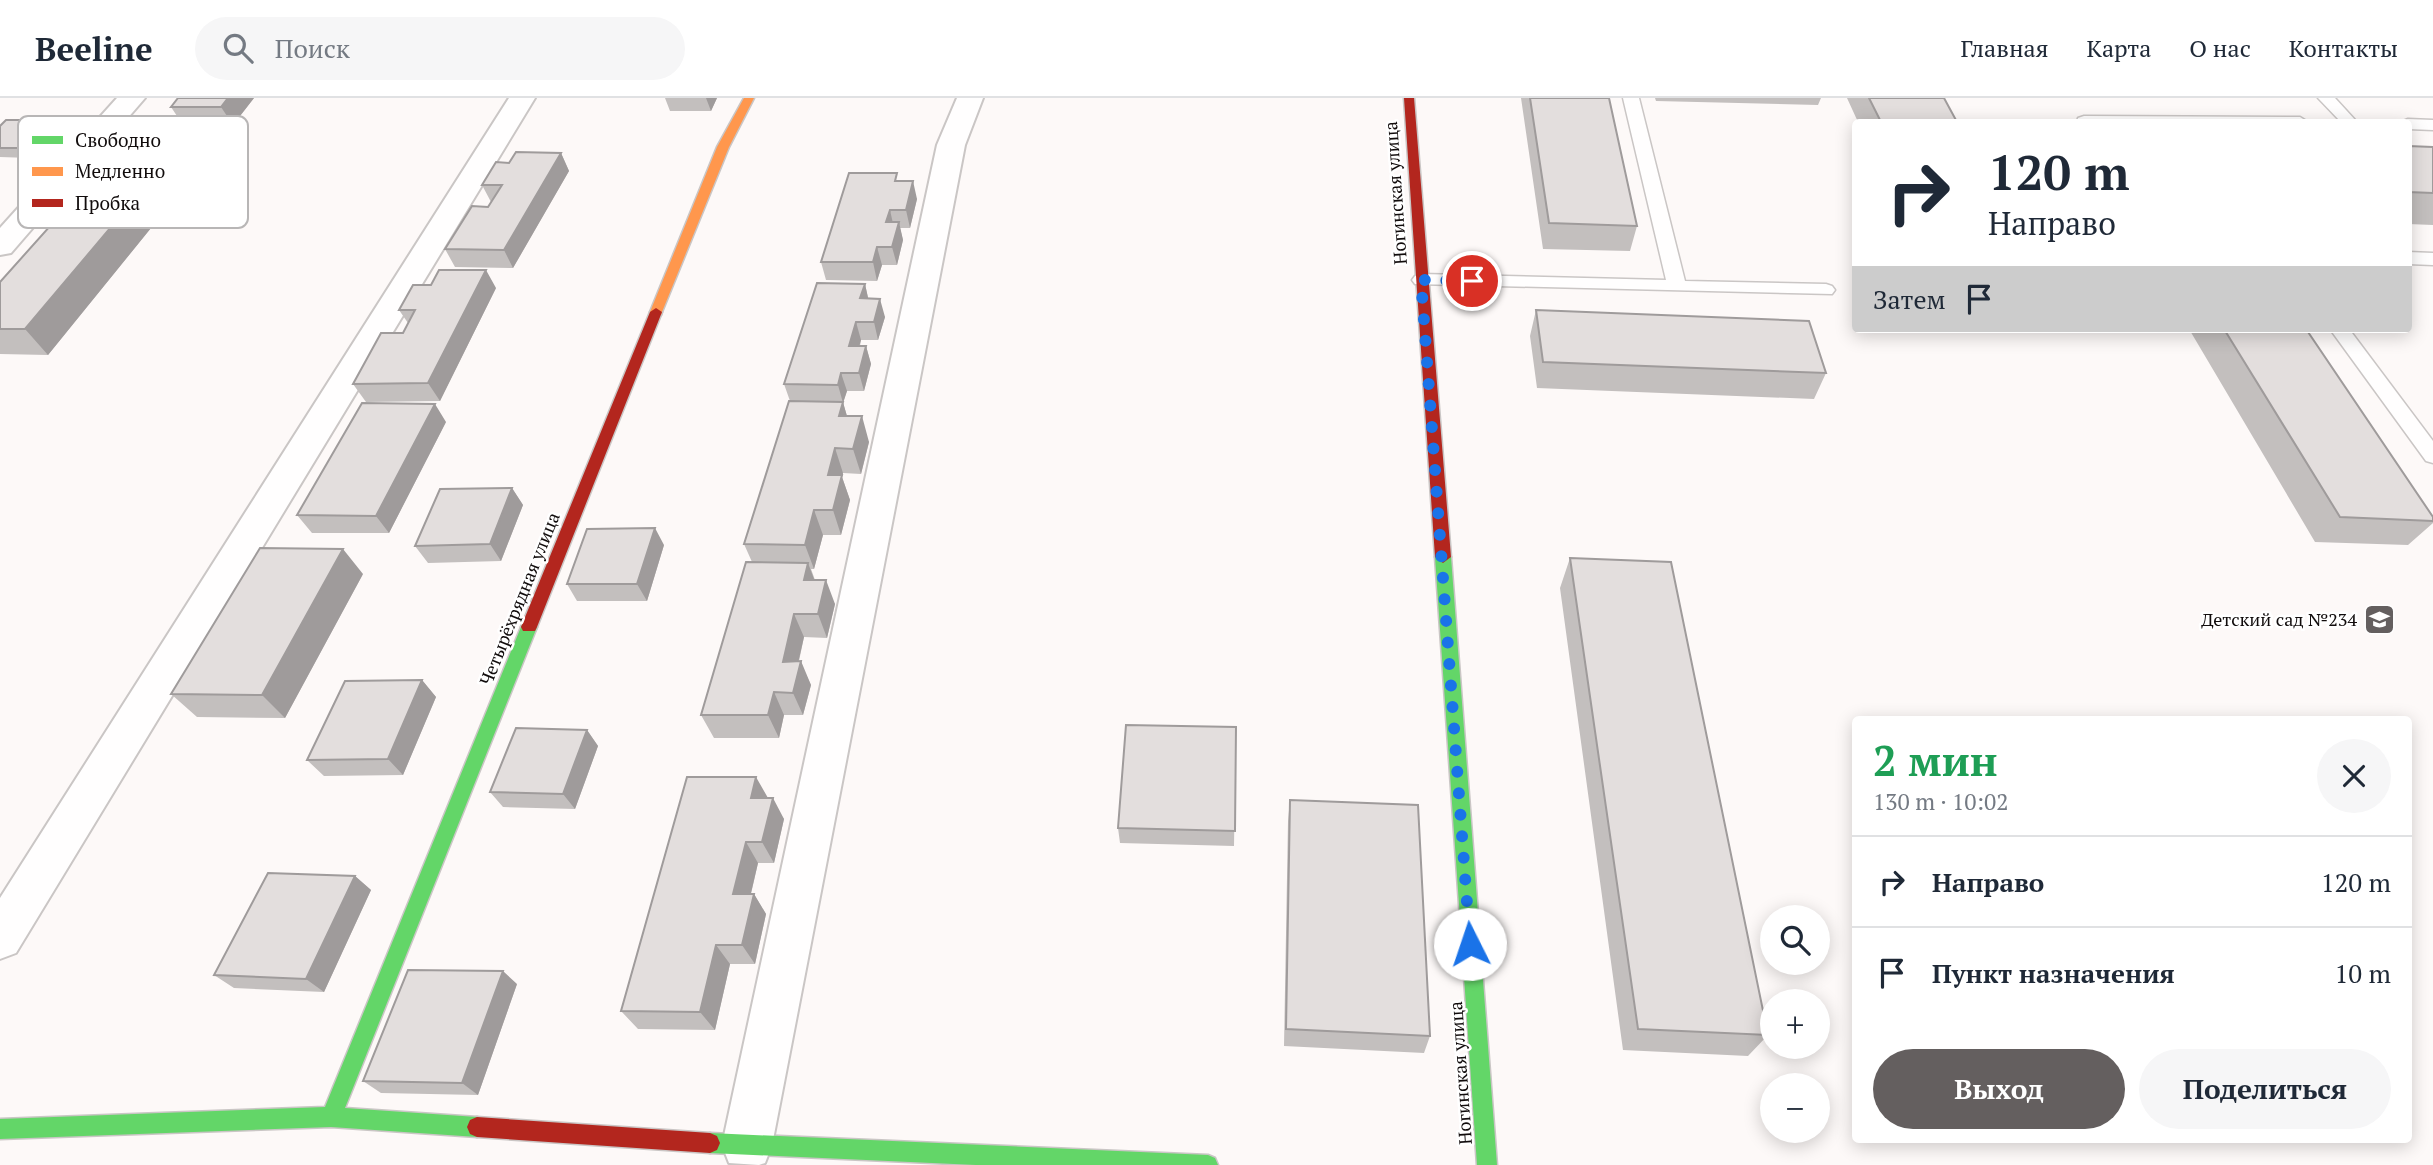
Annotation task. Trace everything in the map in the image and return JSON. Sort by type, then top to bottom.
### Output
[{"type":"street","points":[[116,116],[132,98]]},
{"type":"street","points":[[0,938],[522,98]]},
{"type":"street","name":"Четырёхрядная улица","points":[[331,1117],[723,147],[749,98]]},
{"type":"street","points":[[747,1145],[951,145],[970,98]]},
{"type":"street","name":"Ногинская улица","points":[[1409,98],[1487,1165]]},
{"type":"street","points":[[0,246],[18,226]]},
{"type":"street","points":[[0,1129],[331,1117],[747,1145],[1208,1165]]},
{"type":"lane","points":[[1631,98],[1677,286]]},
{"type":"lane","points":[[2326,98],[2346,119]]},
{"type":"lane","points":[[2412,124],[2433,125]]},
{"type":"lane","points":[[2412,258],[2433,259]]},
{"type":"lane","points":[[1421,280],[1826,290]]},
{"type":"lane","points":[[2342,333],[2433,456]]},
{"type":"building","points":[[178,98],[228,98],[221,107],[171,107]]},
{"type":"building","points":[[1530,98],[1609,98],[1637,226],[1549,223]]},
{"type":"building","points":[[1869,98],[1944,98],[1955,119],[1880,119]]},
{"type":"building","points":[[6,120],[18,120],[18,148],[0,148],[0,126]]},
{"type":"building","points":[[2412,146],[2433,147],[2433,193],[2412,192]]},
{"type":"building","points":[[516,152],[561,153],[504,250],[445,249],[472,206],[488,207],[502,185],[482,185],[496,162],[509,163]]},
{"type":"building","points":[[849,173],[897,173],[895,181],[913,181],[906,210],[890,210],[886,222],[899,222],[892,247],[877,247],[873,262],[821,262]]},
{"type":"building","points":[[48,228],[110,228],[25,329],[0,329],[0,282]]},
{"type":"building","points":[[439,270],[486,270],[428,383],[353,384],[381,333],[403,333],[415,310],[399,310],[413,285],[431,285]]},
{"type":"building","points":[[817,283],[865,284],[860,298],[880,299],[874,322],[856,322],[849,346],[866,346],[859,373],[841,373],[838,385],[784,384]]},
{"type":"building","points":[[1536,310],[1809,321],[1826,373],[1543,362]]},
{"type":"building","points":[[2226,333],[2309,333],[2433,517],[2433,521],[2340,517]]},
{"type":"building","points":[[789,401],[843,402],[839,416],[862,416],[853,449],[835,448],[828,475],[842,475],[833,510],[814,510],[805,545],[744,544]]},
{"type":"building","points":[[362,403],[435,404],[376,516],[297,515]]},
{"type":"building","points":[[512,488],[490,544],[415,546],[440,489]]},
{"type":"building","points":[[655,528],[637,584],[567,584],[587,529]]},
{"type":"building","points":[[260,548],[343,549],[262,695],[171,694]]},
{"type":"building","points":[[1570,558],[1671,562],[1760,996],[1760,1035],[1638,1029]]},
{"type":"building","points":[[746,562],[808,563],[804,580],[826,580],[818,614],[794,614],[783,662],[801,661],[793,693],[774,692],[768,715],[701,715]]},
{"type":"building","points":[[422,680],[388,759],[307,760],[345,681]]},
{"type":"building","points":[[1126,725],[1236,727],[1235,831],[1118,828]]},
{"type":"building","points":[[516,728],[587,730],[563,794],[490,792]]},
{"type":"building","points":[[687,777],[756,777],[751,798],[773,798],[762,842],[746,842],[733,894],[754,894],[742,945],[716,945],[700,1012],[621,1011]]},
{"type":"building","points":[[1290,800],[1418,805],[1430,1036],[1286,1029]]},
{"type":"building","points":[[268,873],[355,876],[306,979],[214,975]]},
{"type":"building","points":[[408,970],[503,971],[462,1083],[363,1081]]},
{"type":"traffic: fast","points":[[1443,557],[1487,1165]]},
{"type":"traffic: fast","points":[[331,1117],[529,627]]},
{"type":"traffic: fast","points":[[0,1129],[331,1117],[477,1127]]},
{"type":"traffic: fast","points":[[710,1143],[1208,1165]]},
{"type":"traffic: slow","points":[[656,312],[723,147],[749,98]]},
{"type":"traffic: jam","points":[[1409,98],[1443,557]]},
{"type":"traffic: jam","points":[[529,627],[656,312]]},
{"type":"traffic: jam","points":[[477,1127],[710,1143]]},
{"type":"place","name":"Детский сад №234","points":[[2380,620]]},
{"type":"route","points":[[1470,944],[1421,280],[1472,281]]}]
